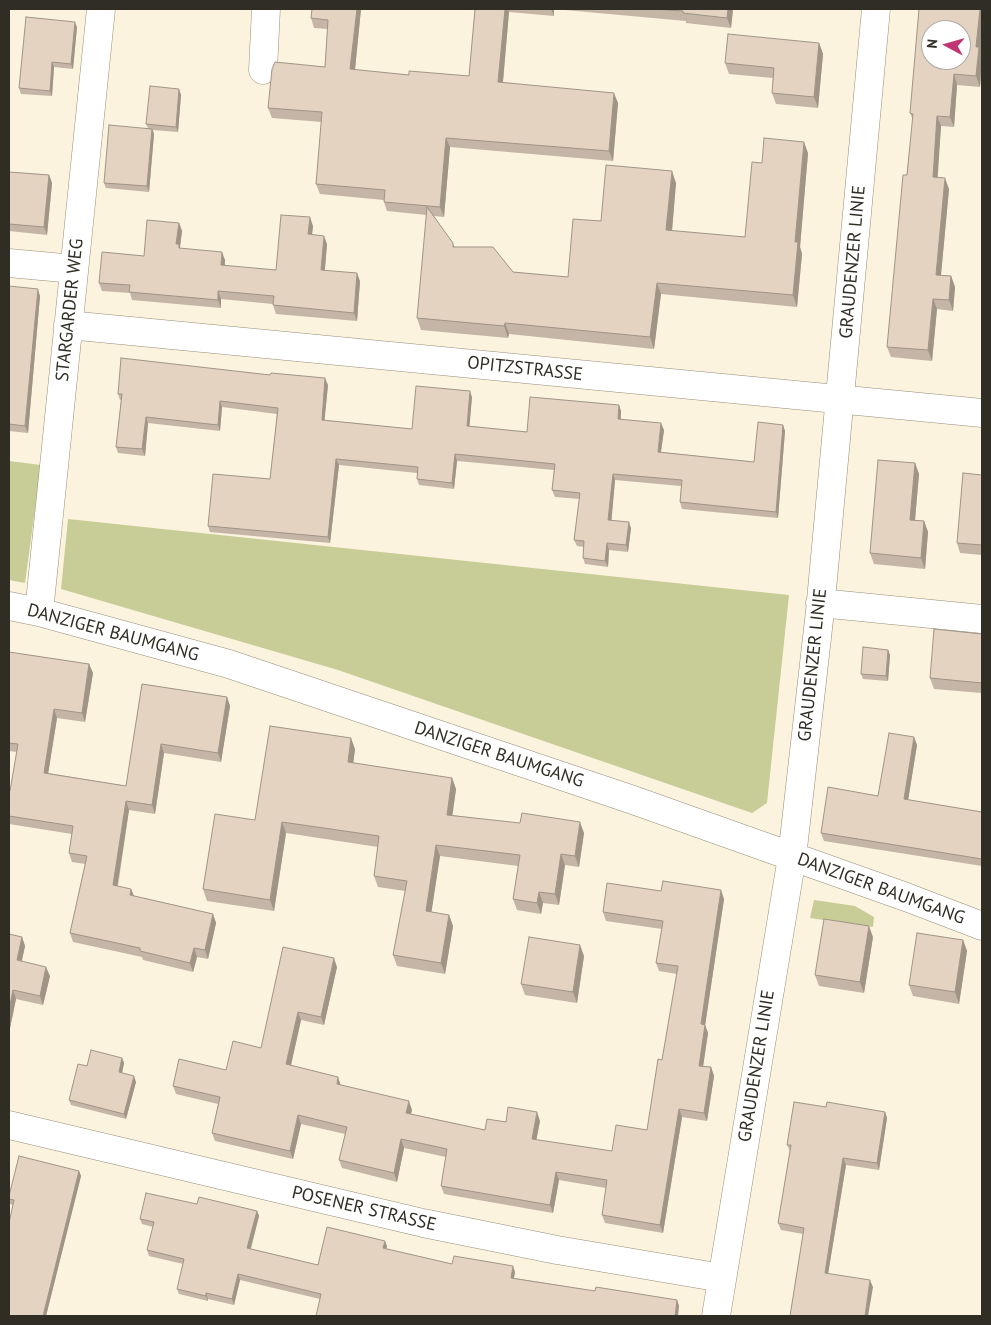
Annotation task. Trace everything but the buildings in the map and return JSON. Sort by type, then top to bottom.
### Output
[{"type":"street","name":"STARGARDER WEG","points":[[39,612],[100,9]]},
{"type":"street","points":[[263,70],[266,9]]},
{"type":"street","name":"GRAUDENZER LINIE","points":[[716,1316],[792,857],[820,604],[876,9]]},
{"type":"street","points":[[9,263],[74,269]]},
{"type":"street","name":"OPITZSTRASSE","points":[[68,325],[982,413]]},
{"type":"street","points":[[820,604],[982,619]]},
{"type":"street","name":"DANZIGER BAUMGANG","points":[[9,606],[39,612],[229,664],[624,797],[906,897],[982,926]]},
{"type":"street","name":"POSENER STRASSE","points":[[9,1125],[423,1224],[557,1250],[722,1278]]},
{"type":"green space","points":[[9,461],[41,465],[25,583],[9,580]]},
{"type":"green space","points":[[68,519],[789,595],[767,803],[752,813],[338,670],[61,589]]},
{"type":"green space","points":[[814,900],[855,906],[874,917],[873,927],[810,918]]}]
